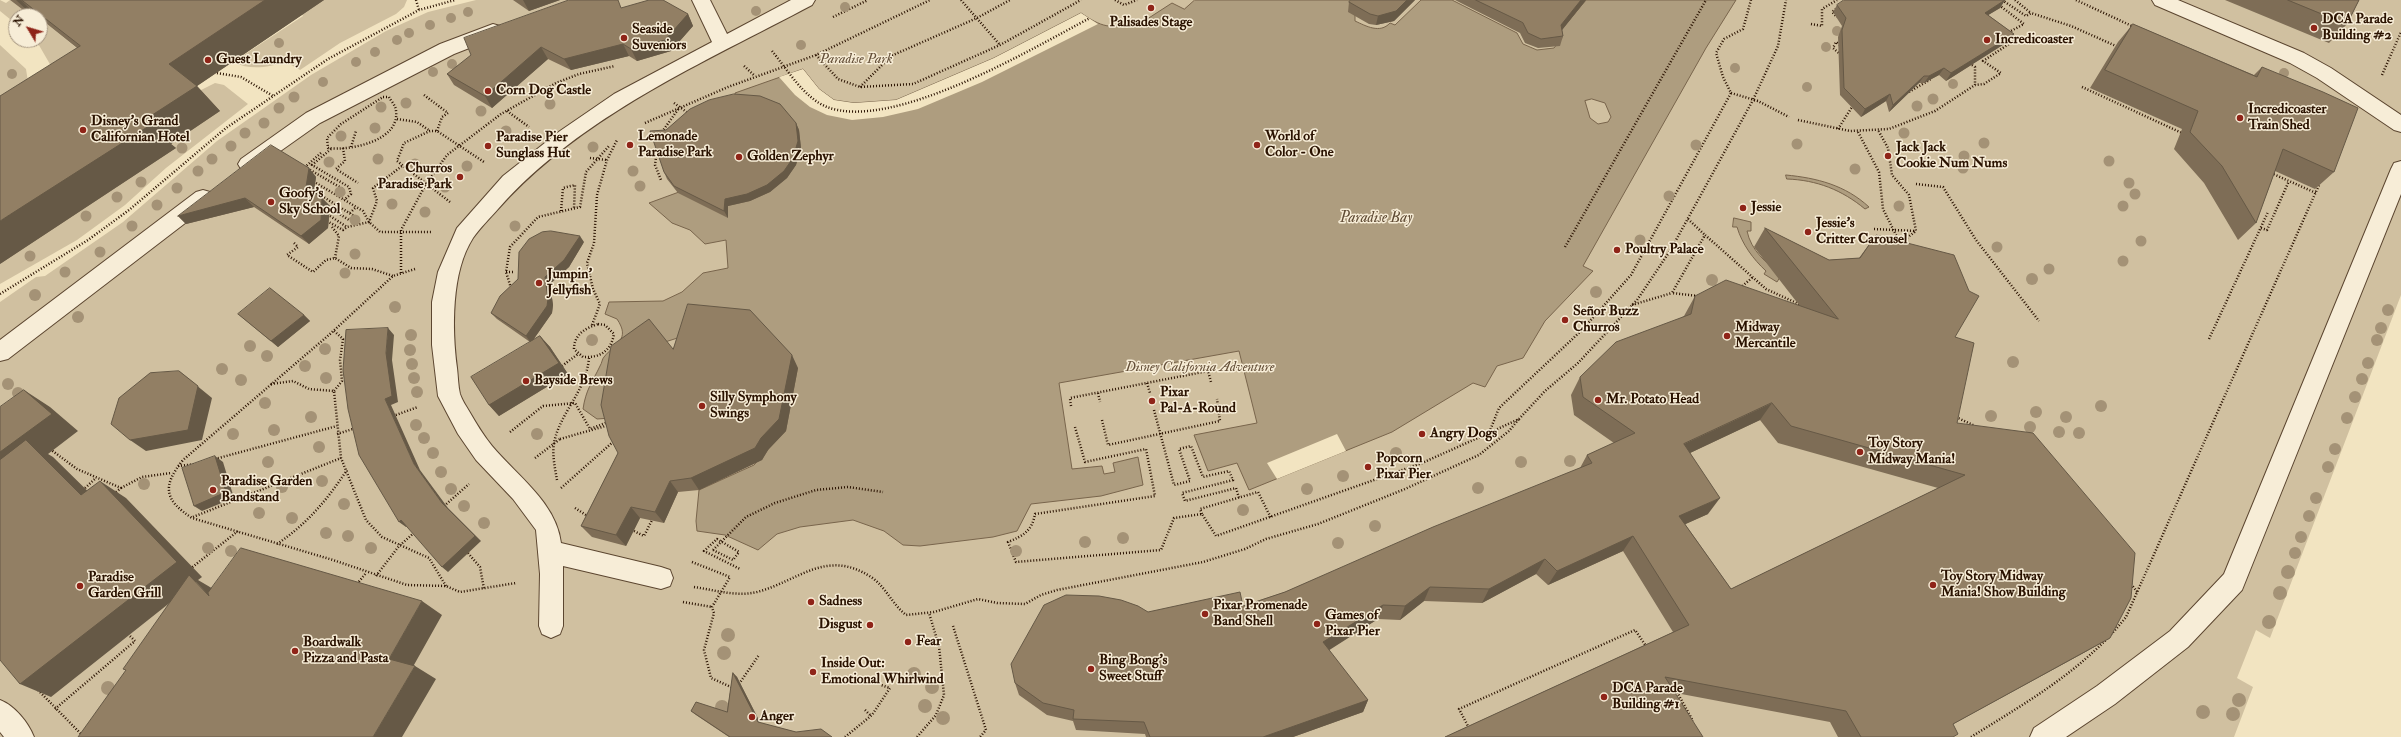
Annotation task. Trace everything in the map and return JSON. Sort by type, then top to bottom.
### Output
[{"type":"street","points":[[701,0],[716,34],[724,44]]},
{"type":"street","points":[[551,626],[552,574],[547,528],[521,492],[484,453],[466,427],[449,396],[443,346],[444,295],[449,272],[469,228],[510,182],[567,136],[621,99],[806,0]]},
{"type":"street","points":[[2161,0],[2297,58],[2324,73],[2401,125]]},
{"type":"street","points":[[0,352],[226,180],[313,118],[447,49],[512,24]]},
{"type":"street","points":[[2043,737],[2106,694],[2179,639],[2233,582],[2401,169]]},
{"type":"street","points":[[550,552],[661,578]]},
{"type":"street","points":[[0,713],[21,737]]},
{"type":"path","points":[[416,0],[419,10]]},
{"type":"path","points":[[0,294],[88,240],[129,210],[226,128],[347,47],[419,10],[455,0]]},
{"type":"path","points":[[643,124],[756,76],[816,55],[930,0]]},
{"type":"path","points":[[961,0],[1000,45]]},
{"type":"path","points":[[860,87],[891,56],[977,18],[1010,0]]},
{"type":"path","points":[[816,55],[838,79],[860,87],[913,84],[1000,45],[1081,0]]},
{"type":"path","points":[[1115,0],[1124,5],[1137,0]]},
{"type":"path","points":[[1565,247],[1706,0]]},
{"type":"path","points":[[1751,0],[1743,29],[1724,39],[1716,53],[1723,77],[1731,93],[1753,100],[1789,117]]},
{"type":"path","points":[[712,607],[722,591],[730,577],[678,557],[661,578],[687,586],[722,591],[742,594],[765,589],[812,567],[824,565],[844,566],[874,578],[887,590],[896,608],[906,615],[929,613],[978,599],[997,603],[1025,604],[1041,594],[1057,590],[1203,562],[1215,556],[1246,549],[1266,539],[1318,524],[1405,489],[1479,455],[1510,431],[1545,391],[1578,363],[1631,306],[1670,251],[1753,100],[1778,46],[1786,0]]},
{"type":"path","points":[[1811,24],[1822,26],[1822,9],[1837,0]]},
{"type":"path","points":[[2002,0],[2026,16],[2031,13]]},
{"type":"path","points":[[2015,0],[2031,13],[2071,26],[2116,46]]},
{"type":"path","points":[[2076,0],[2139,29]]},
{"type":"path","points":[[1798,120],[1858,132],[1878,130],[1920,120],[1975,86],[1984,84],[2001,73],[1983,61],[2015,40],[2007,33],[2024,24],[1996,4]]},
{"type":"path","points":[[1840,7],[1832,12],[1844,22]]},
{"type":"path","points":[[792,72],[809,94],[826,106],[849,112],[873,110],[907,103],[945,88],[1090,18]]},
{"type":"path","points":[[2378,82],[2401,32]]},
{"type":"path","points":[[1841,46],[1836,42],[1833,48],[1845,57]]},
{"type":"path","points":[[401,273],[401,230],[426,184],[447,155],[501,114],[556,83],[579,74],[622,65]]},
{"type":"path","points":[[1972,65],[1975,67],[1975,86]]},
{"type":"path","points":[[217,73],[241,77],[273,96]]},
{"type":"path","points":[[1906,94],[1936,76]]},
{"type":"path","points":[[2082,87],[2183,133]]},
{"type":"path","points":[[1489,433],[1499,408],[1582,330],[1631,275],[1731,93]]},
{"type":"path","points":[[1838,129],[1852,107]]},
{"type":"path","points":[[679,108],[693,116]]},
{"type":"path","points":[[661,134],[679,108]]},
{"type":"path","points":[[437,131],[442,117]]},
{"type":"path","points":[[397,119],[417,122],[430,131]]},
{"type":"path","points":[[1878,130],[1888,148],[1892,174],[1909,195],[1916,232]]},
{"type":"path","points":[[469,228],[426,184],[397,161],[404,143],[430,131],[437,131],[460,144],[510,182]]},
{"type":"path","points":[[1858,132],[1879,172],[1883,209],[1900,243]]},
{"type":"path","points":[[512,291],[506,272],[510,247],[538,217],[580,207],[586,172],[595,159],[623,135]]},
{"type":"path","points":[[592,325],[600,304],[593,289],[587,263],[594,243],[598,195],[607,160],[617,139]]},
{"type":"path","points":[[658,146],[655,165],[661,180]]},
{"type":"path","points":[[328,148],[305,167],[343,189],[344,193],[339,197]]},
{"type":"path","points":[[343,148],[345,161],[336,169],[358,183]]},
{"type":"path","points":[[331,149],[312,165],[349,187],[351,194],[344,200]]},
{"type":"path","points":[[369,222],[377,201],[373,188],[402,166]]},
{"type":"path","points":[[2269,172],[2316,193]]},
{"type":"path","points":[[1971,737],[2074,670],[2098,652],[2126,617],[2321,180]]},
{"type":"path","points":[[2261,228],[2267,230],[2289,181]]},
{"type":"path","points":[[316,183],[363,211],[369,222],[380,232],[469,228]]},
{"type":"path","points":[[1916,184],[1943,187],[1960,219],[2039,321]]},
{"type":"path","points":[[561,211],[563,188],[575,185],[574,208]]},
{"type":"path","points":[[314,191],[354,216],[349,220],[330,208]]},
{"type":"path","points":[[350,213],[356,207]]},
{"type":"path","points":[[2209,339],[2268,212]]},
{"type":"path","points":[[330,216],[347,227]]},
{"type":"path","points":[[1688,219],[1766,289],[1804,307]]},
{"type":"path","points":[[327,221],[343,230],[347,227],[353,227],[369,222]]},
{"type":"path","points":[[332,227],[339,236],[335,258]]},
{"type":"path","points":[[1874,229],[1916,232]]},
{"type":"path","points":[[1894,242],[1900,243],[1916,232]]},
{"type":"path","points":[[1672,293],[1705,235]]},
{"type":"path","points":[[294,244],[298,247],[288,256],[313,272],[326,260],[335,258],[351,268],[372,269],[393,276]]},
{"type":"path","points":[[506,272],[513,272]]},
{"type":"path","points":[[1739,289],[1753,277]]},
{"type":"path","points":[[386,283],[334,331],[270,384],[177,467],[167,482],[171,501],[178,510],[192,518],[239,531],[277,545],[333,560],[366,573],[407,585],[446,586],[460,592],[510,585]]},
{"type":"path","points":[[1631,306],[1672,293],[1701,296]]},
{"type":"path","points":[[1790,300],[1792,293]]},
{"type":"path","points":[[592,325],[605,325],[610,328],[614,334],[614,340],[612,346],[605,353],[589,358],[578,354],[574,349],[574,342],[576,336],[592,325]]},
{"type":"path","points":[[334,331],[343,339],[340,360],[342,380],[334,391],[337,434],[341,458],[366,520],[382,537],[398,546],[429,558],[446,586]]},
{"type":"path","points":[[562,366],[578,354]]},
{"type":"path","points":[[589,358],[589,373],[575,403],[562,421],[554,443],[553,460],[558,490],[618,437]]},
{"type":"path","points":[[1071,406],[1070,398],[1208,371],[1211,382]]},
{"type":"path","points":[[270,384],[293,381],[309,390],[334,391]]},
{"type":"path","points":[[1146,383],[1150,393]]},
{"type":"path","points":[[1098,393],[1100,402]]},
{"type":"path","points":[[1102,420],[1108,445],[1220,421],[1217,399]]},
{"type":"path","points":[[484,453],[542,406],[575,403]]},
{"type":"path","points":[[530,462],[560,439],[612,422],[590,428],[575,403]]},
{"type":"path","points":[[1154,410],[1174,485],[1190,481],[1179,449],[1191,446],[1203,477],[1230,470],[1233,480],[1182,493],[1185,500],[1236,488],[1239,498]]},
{"type":"path","points":[[386,418],[400,413]]},
{"type":"path","points":[[1951,414],[1984,431]]},
{"type":"path","points":[[1272,518],[1258,492],[1200,509],[1216,536],[1272,518],[1339,491],[1422,463],[1519,419]]},
{"type":"path","points":[[209,460],[337,426]]},
{"type":"path","points":[[1075,427],[1085,462],[1146,449],[1155,496],[1035,514],[1033,527],[1025,535],[1008,542],[1016,562],[1161,550],[1174,518],[1202,514]]},
{"type":"path","points":[[337,434],[357,428]]},
{"type":"path","points":[[43,451],[49,448],[77,469],[121,488]]},
{"type":"path","points":[[192,518],[341,458]]},
{"type":"path","points":[[177,467],[203,462]]},
{"type":"path","points":[[277,545],[300,529],[318,512],[347,470]]},
{"type":"path","points":[[110,497],[121,488],[142,477],[172,473]]},
{"type":"path","points":[[85,488],[97,478]]},
{"type":"path","points":[[740,570],[704,551],[717,540],[739,552],[733,560],[712,550],[746,517],[775,503],[816,490],[848,487],[884,492]]},
{"type":"path","points":[[440,510],[445,506]]},
{"type":"path","points":[[573,507],[592,519]]},
{"type":"path","points":[[634,531],[644,536],[652,520]]},
{"type":"path","points":[[376,576],[398,546],[420,528]]},
{"type":"path","points":[[189,570],[239,531]]},
{"type":"path","points":[[468,553],[480,567],[484,589]]},
{"type":"path","points":[[356,585],[366,573]]},
{"type":"path","points":[[2128,581],[2138,593]]},
{"type":"path","points":[[679,601],[712,607]]},
{"type":"path","points":[[712,607],[714,613],[704,650],[711,678],[733,688],[740,683],[759,655]]},
{"type":"path","points":[[917,737],[936,715],[944,696],[939,646],[929,613]]},
{"type":"path","points":[[952,626],[986,730],[980,737]]},
{"type":"path","points":[[55,709],[136,641],[124,630]]},
{"type":"path","points":[[1463,731],[1470,727],[1460,709],[1635,630],[1648,650]]},
{"type":"path","points":[[845,737],[845,735],[878,709],[890,688],[881,684]]},
{"type":"path","points":[[35,686],[55,709],[84,737]]},
{"type":"path","points":[[1675,689],[1694,723]]},
{"type":"path","points":[[865,710],[871,716]]},
{"type":"green space","points":[[0,0],[6,3],[10,0],[20,8],[8,8],[8,18],[0,11]]},
{"type":"green space","points":[[323,0],[407,0],[404,7],[396,14],[340,43],[300,70],[286,62],[266,67],[253,67],[240,65],[233,62],[303,16],[302,14]]},
{"type":"green space","name":"Disney California Adventure","points":[[476,0],[2401,0],[2401,295],[2270,638],[2256,630],[2237,678],[2253,687],[2234,737],[0,737],[0,302],[36,277],[45,276],[123,222],[217,141],[311,75],[386,31],[428,12]]},
{"type":"green space","points":[[48,25],[95,63],[51,66],[41,48],[48,48]]},
{"type":"green space","points":[[0,45],[26,69],[28,82],[0,116]]},
{"type":"green space","points":[[215,83],[224,85],[248,104],[166,168],[125,205],[77,240],[0,284],[0,264],[176,148],[171,144],[220,111],[192,89],[201,90]]},
{"type":"water","name":"Paradise Bay","points":[[1195,0],[1355,0],[1355,21],[1377,29],[1390,23],[1395,25],[1421,0],[1452,0],[1517,33],[1523,44],[1537,50],[1554,48],[1562,38],[1561,30],[1586,0],[1736,0],[1706,48],[1583,266],[1593,271],[1545,321],[1523,358],[1497,366],[1485,387],[1473,383],[1392,432],[1249,490],[1237,463],[1208,471],[1194,435],[1257,423],[1239,351],[1059,383],[1072,469],[1102,466],[1104,474],[1115,472],[1113,463],[1138,457],[1143,485],[1101,496],[1031,504],[1017,531],[993,537],[920,546],[903,545],[884,531],[853,520],[800,527],[777,534],[758,550],[725,535],[697,531],[696,521],[699,490],[754,465],[768,450],[690,334],[665,342],[611,418],[597,419],[583,409],[588,391],[603,358],[620,341],[622,337],[621,326],[617,319],[605,314],[609,302],[663,301],[682,292],[703,273],[728,268],[726,240],[705,244],[690,230],[672,223],[649,203],[679,192],[736,110],[735,93],[803,69],[819,89],[834,100],[854,103],[896,100],[994,58],[1081,13],[1101,24],[1113,26],[1127,23],[1135,19],[1141,23],[1172,3],[1184,9]],"holes":[[[1592,99],[1605,103],[1611,117],[1608,122],[1598,124],[1590,118],[1585,101]]]},
{"type":"water","points":[[1786,175],[1809,178],[1830,184],[1850,193],[1869,207],[1865,209],[1847,196],[1829,187],[1809,181],[1787,179]]},
{"type":"water","points":[[1734,218],[1751,222],[1751,231],[1747,231],[1749,238],[1760,256],[1770,266],[1782,274],[1777,282],[1764,274],[1766,271],[1748,251],[1737,227],[1733,227]]},
{"type":"pier","points":[[1081,13],[1098,24],[982,82],[918,109],[883,117],[852,120],[827,115],[810,107],[795,95],[779,77],[803,69],[819,89],[834,100],[854,103],[896,100],[994,58]]},
{"type":"pier","points":[[1337,434],[1346,451],[1277,479],[1267,463]]},
{"type":"building","name":"Disney's Grand Californian Hotel","points":[[22,0],[265,0],[169,64],[197,86],[146,119],[152,124],[0,221],[0,96],[80,46],[48,21],[48,8],[32,8]]},
{"type":"building","points":[[569,0],[618,0],[621,8],[649,0],[663,0],[688,14],[665,40],[631,49],[623,44],[564,59],[541,47],[485,96],[447,74],[471,55],[464,38]]},
{"type":"building","points":[[1351,0],[1407,0],[1396,11],[1378,16],[1370,14],[1349,2]]},
{"type":"building","points":[[1476,0],[1581,0],[1561,25],[1563,36],[1541,39],[1528,33],[1523,23]]},
{"type":"building","points":[[1844,0],[2005,0],[1985,13],[2014,34],[1951,73],[1944,68],[1929,76],[1924,76],[1893,105],[1890,94],[1865,109],[1844,88],[1842,30],[1846,18],[1837,5]]},
{"type":"building","points":[[2288,0],[2359,0],[2347,24]]},
{"type":"building","points":[[2133,24],[2257,77],[2262,67],[2358,108],[2334,172],[2283,149],[2256,223],[2222,166],[2190,132],[2198,111],[2105,70]]},
{"type":"building","points":[[734,94],[760,96],[780,104],[796,123],[798,141],[793,158],[784,171],[767,185],[747,194],[725,199],[724,211],[674,186],[664,172],[650,131],[666,130],[690,109],[709,100]]},
{"type":"building","name":"Goofy's Sky School","points":[[271,145],[309,168],[306,187],[322,198],[321,220],[301,236],[245,198],[178,216]]},
{"type":"building","points":[[1765,228],[1829,260],[1860,258],[1876,235],[1954,255],[1969,291],[1979,296],[1955,337],[1974,343],[1957,423],[2033,433],[2135,553],[2131,598],[2110,638],[1953,724],[1958,734],[1953,737],[1861,737],[1846,711],[1665,677],[1703,737],[1445,737],[1689,625],[1633,536],[1557,571],[1545,559],[1489,589],[1430,587],[1405,606],[1383,605],[1323,642],[1368,700],[1263,737],[1150,737],[1144,722],[1073,719],[1074,710],[1043,703],[1015,683],[1011,664],[1044,605],[1066,595],[1099,596],[1121,600],[1138,606],[1148,612],[1240,592],[1243,606],[1285,592],[1433,527],[1592,463],[1587,455],[1635,433],[1583,397],[1580,377],[1616,342],[1691,314],[1695,296],[1726,280],[1838,319]],"holes":[[[1772,403],[1791,426],[1965,475],[1731,589],[1679,516],[1720,498],[1684,444]]]},
{"type":"building","points":[[551,231],[580,236],[564,260],[545,277],[548,299],[547,306],[526,336],[491,313],[500,296],[518,279],[519,252],[529,239],[542,232]]},
{"type":"building","points":[[270,288],[304,315],[271,341],[238,314]]},
{"type":"building","name":"Silly Symphony Swings","points":[[688,304],[750,310],[792,355],[779,419],[761,438],[755,448],[691,478],[670,481],[655,512],[631,507],[616,535],[581,526],[618,453],[609,436],[601,405],[611,346],[649,319],[673,349]]},
{"type":"building","points":[[388,328],[386,353],[392,396],[385,399],[414,464],[442,503],[475,536],[442,567],[401,520],[399,522],[359,455],[348,409],[343,370],[346,330]]},
{"type":"building","points":[[540,336],[559,363],[489,405],[471,377]]},
{"type":"building","points":[[179,371],[198,386],[188,430],[130,440],[111,424],[119,398],[150,373]]},
{"type":"building","points":[[24,390],[52,414],[0,452],[0,407]]},
{"type":"building","name":"Paradise Garden Grill","points":[[26,440],[81,495],[100,481],[177,562],[20,684],[0,660],[0,460]]},
{"type":"building","name":"Paradise Garden Bandstand","points":[[215,456],[226,492],[194,506],[182,468]]},
{"type":"building","name":"Boardwalk Pizza and Pasta","points":[[241,548],[422,601],[389,659],[415,666],[373,737],[78,737],[126,670],[123,669],[189,575],[209,596],[208,593]]},
{"type":"building","points":[[733,673],[758,722],[796,732],[821,729],[832,737],[730,737],[691,711],[696,702],[727,712]]},
{"type":"place","name":"Palisades Stage","points":[[1151,8]]},
{"type":"place","name":"DCA Parade Building #2","points":[[2314,28]]},
{"type":"place","name":"Seaside Suveniors","points":[[624,38]]},
{"type":"place","name":"Incredicoaster","points":[[1987,40]]},
{"type":"place","name":"Guest Laundry","points":[[208,60]]},
{"type":"place","name":"Corn Dog Castle","points":[[488,91]]},
{"type":"place","name":"Incredicoaster Train Shed","points":[[2240,118]]},
{"type":"place","name":"Disney's Grand Californian Hotel","points":[[83,130]]},
{"type":"place","name":"Lemonade Paradise Park","points":[[630,145]]},
{"type":"place","name":"World of Color - One","points":[[1257,145]]},
{"type":"place","name":"Paradise Pier Sunglass Hut","points":[[488,146]]},
{"type":"place","name":"Jack Jack Cookie Num Nums","points":[[1888,156]]},
{"type":"place","name":"Golden Zephyr","points":[[739,157]]},
{"type":"place","name":"Churros Paradise Park","points":[[460,177]]},
{"type":"place","name":"Goofy's Sky School","points":[[271,202]]},
{"type":"place","name":"Jessie","points":[[1743,208]]},
{"type":"place","name":"Jessie’s Critter Carousel","points":[[1808,232]]},
{"type":"place","name":"Poultry Palace","points":[[1617,250]]},
{"type":"place","name":"Jumpin' Jellyfish","points":[[539,283]]},
{"type":"place","name":"Señor Buzz Churros","points":[[1565,320]]},
{"type":"place","name":"Midway Mercantile","points":[[1727,336]]},
{"type":"place","name":"Bayside Brews","points":[[526,381]]},
{"type":"place","name":"Mr. Potato Head","points":[[1598,400]]},
{"type":"place","name":"Pixar Pal-A-Round","points":[[1152,401]]},
{"type":"place","name":"Silly Symphony Swings","points":[[702,406]]},
{"type":"place","name":"Angry Dogs","points":[[1422,434]]},
{"type":"place","name":"Toy Story Midway Mania!","points":[[1860,452]]},
{"type":"place","name":"Popcorn Pixar Pier","points":[[1368,467]]},
{"type":"place","name":"Paradise Garden Bandstand","points":[[213,490]]},
{"type":"place","name":"Toy Story Midway Mania! Show Building","points":[[1933,585]]},
{"type":"place","name":"Paradise Garden Grill","points":[[80,586]]},
{"type":"place","name":"Sadness","points":[[811,602]]},
{"type":"place","name":"Pixar Promenade Band Shell","points":[[1205,614]]},
{"type":"place","name":"Games of Pixar Pier","points":[[1317,624]]},
{"type":"place","name":"Disgust","points":[[870,625]]},
{"type":"place","name":"Fear","points":[[908,642]]},
{"type":"place","name":"Boardwalk Pizza and Pasta","points":[[295,651]]},
{"type":"place","name":"Bing Bong’s Sweet Stuff","points":[[1091,669]]},
{"type":"place","name":"Inside Out: Emotional Whirlwind","points":[[813,672]]},
{"type":"place","name":"DCA Parade Building #1","points":[[1604,697]]},
{"type":"place","name":"Anger","points":[[752,717]]},
{"type":"park label","name":"Paradise Park","points":[[856,60]]}]
